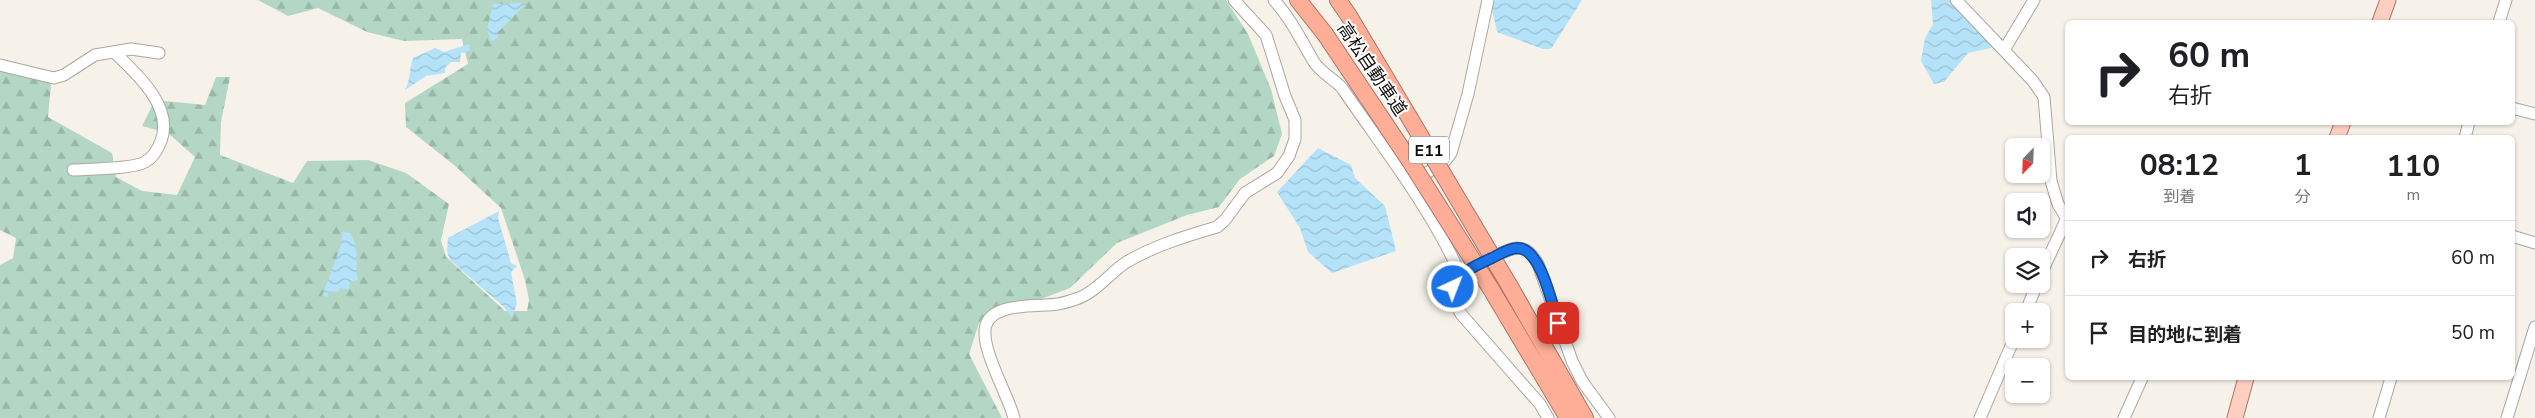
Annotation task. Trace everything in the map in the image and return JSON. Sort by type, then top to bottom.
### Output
[{"type":"highway","name":"高松自動車道","points":[[1298,0],[1325,34],[1410,161],[1491,289],[1568,418]]},
{"type":"highway","name":"高松自動車道","points":[[1338,0],[1509,285],[1585,418]]},
{"type":"main road","points":[[2381,20],[2388,0]]},
{"type":"main road","points":[[2235,418],[2245,380]]},
{"type":"street","points":[[1014,418],[987,351],[984,336],[986,324],[994,313],[1006,308],[1060,304],[1081,297],[1124,264],[1146,252],[1217,226],[1225,220],[1245,193],[1277,173],[1288,156],[1295,139],[1295,120],[1285,96],[1266,35],[1234,0]]},
{"type":"street","points":[[1274,0],[1289,17],[1315,64],[1334,78],[1342,88],[1408,185],[1450,252],[1460,274]]},
{"type":"street","points":[[1408,185],[1445,161],[1451,153],[1468,94],[1488,0]]},
{"type":"street","points":[[1956,0],[2033,81],[2044,97],[2051,181],[2058,204],[2065,217]]},
{"type":"street","points":[[2004,50],[2034,0]]},
{"type":"street","points":[[2501,20],[2506,0]]},
{"type":"street","points":[[0,64],[54,78],[64,76],[96,55],[131,49],[159,53]]},
{"type":"street","points":[[73,170],[145,162],[158,151],[166,129],[165,121],[149,90],[130,65],[114,52]]},
{"type":"street","points":[[2515,109],[2535,114]]},
{"type":"street","points":[[2050,256],[2065,225]]},
{"type":"street","points":[[2515,237],[2535,243]]},
{"type":"street","points":[[1548,418],[1540,404],[1457,307],[1454,301],[1453,287],[1460,274],[1507,250],[1518,248],[1530,252],[1538,264],[1572,361],[1582,381],[1609,418]]},
{"type":"street","points":[[2507,418],[2535,327]]},
{"type":"street","points":[[1980,418],[2010,348]]},
{"type":"street","points":[[2124,418],[2141,380]]},
{"type":"street","points":[[2379,418],[2390,380]]},
{"type":"green space","points":[[258,0],[1226,0],[1248,34],[1271,89],[1282,134],[1274,156],[1240,179],[1219,207],[1187,215],[1117,243],[1070,288],[979,323],[969,354],[1002,418],[0,418],[0,265],[13,258],[16,238],[0,230],[0,64],[52,74],[48,117],[112,153],[116,177],[142,191],[177,195],[195,157],[168,133],[142,126],[155,100],[205,105],[216,77],[230,77],[221,122],[220,155],[293,183],[307,161],[368,160],[406,173],[449,204],[441,240],[446,257],[505,311],[527,311],[529,300],[525,280],[501,208],[454,165],[406,127],[405,103],[468,64],[462,39],[404,41],[367,32],[318,8],[288,16]]},
{"type":"water","points":[[1496,0],[1582,0],[1551,49],[1543,49],[1497,32],[1491,4]]},
{"type":"water","points":[[1931,0],[1953,0],[2000,46],[1968,53],[1944,82],[1934,84],[1921,61],[1925,38],[1933,24]]},
{"type":"water","points":[[527,3],[497,33],[498,38],[491,41],[487,30],[493,4]]},
{"type":"water","points":[[469,44],[470,51],[461,53],[460,62],[451,62],[445,68],[445,73],[426,76],[405,90],[413,58],[435,48],[444,52]]},
{"type":"water","points":[[1318,148],[1351,165],[1355,178],[1385,206],[1396,251],[1332,273],[1308,252],[1300,228],[1277,192]]},
{"type":"water","points":[[499,211],[498,218],[511,263],[517,266],[511,272],[517,304],[512,317],[504,307],[450,260],[447,251],[448,238]]},
{"type":"water","points":[[342,232],[350,233],[355,245],[358,280],[350,282],[349,290],[340,288],[338,292],[330,291],[327,297],[322,296],[341,245]]},
{"type":"route","points":[[1453,287],[1460,274],[1507,250],[1518,248],[1530,252],[1538,264],[1558,323]]}]
